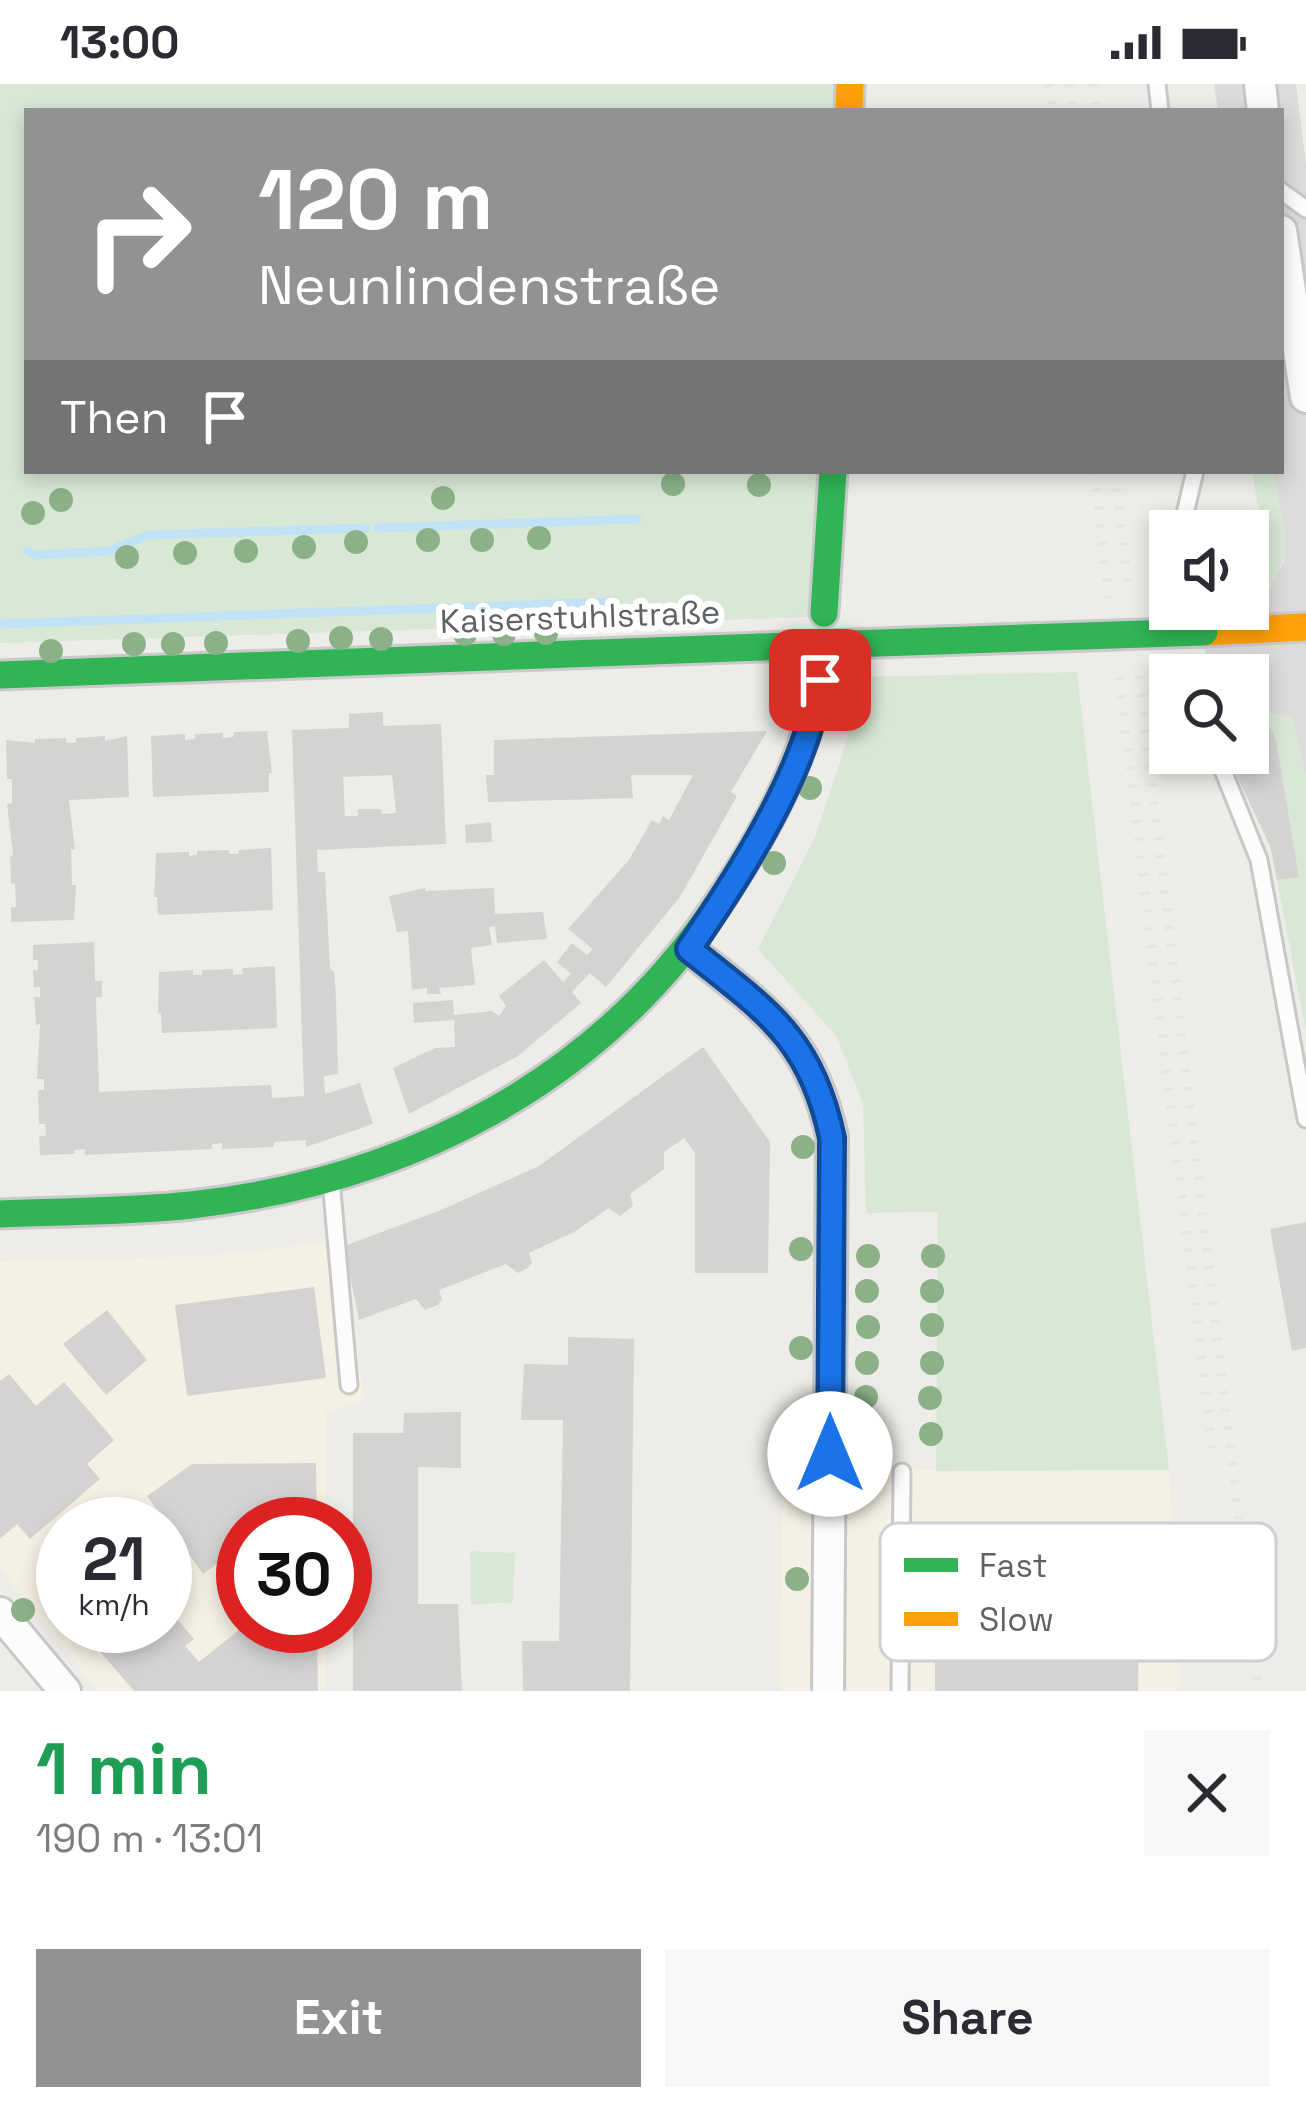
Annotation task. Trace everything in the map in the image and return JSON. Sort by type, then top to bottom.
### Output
[{"type":"street","points":[[1284,251],[1306,397]]},
{"type":"street","points":[[824,614],[833,474]]},
{"type":"street","name":"Kaiserstuhlstraße","points":[[0,675],[1306,627]]},
{"type":"street","points":[[0,1214],[214,1202],[331,1180],[398,1158],[462,1129],[576,1063],[638,1007],[689,949],[769,819],[811,724],[820,680]]},
{"type":"street","points":[[689,949],[772,1017],[806,1058],[823,1095],[832,1138],[828,1691]]},
{"type":"street","points":[[0,1613],[65,1691]]},
{"type":"lane","points":[[1186,510],[1194,474]]},
{"type":"lane","points":[[1224,774],[1259,860],[1306,1119]]},
{"type":"lane","points":[[331,1180],[349,1385]]},
{"type":"lane","points":[[902,1472],[902,1523]]},
{"type":"lane","points":[[900,1661],[900,1691]]},
{"type":"shaded area","points":[[1214,84],[1296,84],[1306,166],[1306,776],[1292,717],[1269,715],[1269,654],[1205,654],[1204,630],[1269,630],[1269,588],[1284,561],[1273,474],[1284,474],[1284,108],[1218,108]]},
{"type":"shaded area","points":[[344,1241],[364,1400],[326,1412],[326,1497],[216,1497],[216,1653],[325,1653],[325,1691],[98,1691],[67,1653],[192,1653],[192,1497],[36,1497],[36,1614],[0,1569],[0,1262],[210,1256]]},
{"type":"shaded area","points":[[782,1470],[1169,1470],[1172,1523],[880,1523],[880,1661],[1179,1661],[1181,1691],[780,1691]]},
{"type":"green space","points":[[0,84],[836,84],[835,108],[24,108],[24,474],[817,474],[809,617],[0,643]]},
{"type":"green space","points":[[1252,474],[1274,474],[1285,544],[1277,574],[1269,583],[1269,510],[1258,510]]},
{"type":"green space","points":[[1077,672],[1169,1470],[936,1471],[938,1212],[866,1213],[863,1104],[837,1037],[758,949],[815,837],[862,677]]},
{"type":"green space","points":[[1269,712],[1292,717],[1306,776],[1306,1031],[1277,880],[1299,876]]},
{"type":"green space","points":[[470,1551],[515,1553],[513,1602],[471,1605]]},
{"type":"building","points":[[383,712],[383,726],[441,724],[446,844],[317,850],[318,872],[325,872],[336,998],[338,1074],[324,1076],[325,1094],[360,1083],[373,1124],[306,1147],[306,1140],[274,1142],[274,1147],[222,1149],[222,1143],[212,1144],[212,1149],[85,1155],[85,1149],[75,1154],[40,1155],[39,1136],[46,1136],[45,1124],[39,1124],[38,1090],[44,1090],[44,1079],[37,1079],[40,1024],[36,1025],[34,997],[40,997],[40,987],[34,987],[38,960],[33,960],[33,945],[94,942],[95,981],[102,981],[102,997],[96,998],[99,1092],[271,1085],[272,1098],[304,1096],[292,730],[349,728],[349,714]],"holes":[[[392,775],[396,813],[358,809],[358,816],[345,816],[343,777]]]},
{"type":"building","points":[[1269,725],[1276,739],[1299,877],[1277,880],[1270,846],[1236,774],[1269,774]]},
{"type":"building","points":[[267,731],[272,773],[269,792],[153,797],[151,736],[185,734],[185,740],[195,739],[195,734],[223,733],[223,738],[233,737],[234,732]]},
{"type":"building","points":[[767,731],[731,792],[737,796],[680,897],[606,987],[590,973],[572,992],[581,1003],[518,1056],[409,1114],[393,1068],[435,1048],[455,1047],[454,1020],[414,1023],[413,1003],[453,1000],[454,1015],[492,1011],[499,1016],[506,1006],[499,996],[544,960],[563,982],[571,974],[557,962],[572,943],[587,955],[593,949],[568,929],[629,860],[652,820],[659,824],[663,816],[669,820],[693,775],[631,775],[633,798],[488,802],[486,775],[494,775],[494,740]]},
{"type":"building","points":[[105,736],[105,741],[127,736],[129,797],[69,800],[75,850],[71,849],[74,920],[11,922],[11,907],[16,907],[7,804],[12,803],[12,779],[7,779],[6,740],[35,743],[35,739],[66,738],[66,743],[76,743],[76,738]]},
{"type":"building","points":[[491,822],[492,842],[466,843],[465,825]]},
{"type":"building","points":[[271,848],[273,910],[158,915],[156,853],[189,852],[189,856],[197,851],[229,850],[238,854],[239,850]]},
{"type":"building","points":[[425,888],[494,888],[495,914],[543,912],[547,939],[497,943],[495,926],[489,927],[492,945],[471,948],[475,985],[439,988],[441,994],[427,994],[427,988],[412,990],[408,931],[397,932],[389,896]]},
{"type":"building","points":[[275,966],[277,1028],[162,1033],[159,972],[193,970],[193,975],[202,975],[202,970],[233,969],[233,975],[243,974],[242,968]]},
{"type":"building","points":[[703,1047],[770,1142],[768,1273],[695,1273],[695,1153],[684,1138],[664,1152],[664,1169],[630,1194],[633,1206],[620,1216],[609,1208],[574,1232],[529,1253],[532,1263],[528,1268],[518,1273],[506,1264],[439,1290],[438,1305],[425,1310],[416,1299],[359,1320],[344,1246],[539,1166]]},
{"type":"building","points":[[1306,1222],[1306,1348],[1292,1351],[1270,1229]]},
{"type":"building","points":[[314,1287],[326,1378],[187,1396],[175,1305]]},
{"type":"building","points":[[107,1310],[147,1360],[106,1395],[63,1344]]},
{"type":"building","points":[[568,1337],[634,1339],[630,1691],[523,1691],[522,1641],[559,1641],[563,1420],[521,1420],[524,1364],[568,1365]]},
{"type":"building","points":[[9,1374],[36,1406],[64,1382],[114,1440],[87,1464],[100,1479],[79,1497],[36,1497],[36,1534],[30,1539],[17,1524],[0,1539],[0,1381]]},
{"type":"building","points":[[461,1412],[461,1468],[418,1467],[418,1604],[458,1604],[462,1691],[353,1691],[353,1653],[372,1653],[372,1497],[353,1497],[353,1433],[403,1433],[404,1413]]},
{"type":"building","points":[[316,1463],[317,1497],[216,1497],[216,1564],[203,1574],[192,1559],[192,1497],[147,1496],[192,1464]]},
{"type":"building","points":[[216,1648],[216,1653],[317,1653],[318,1691],[134,1691],[101,1653],[191,1653],[199,1662]]},
{"type":"building","points":[[935,1661],[1139,1661],[1138,1691],[935,1691]]},
{"type":"waterway","points":[[377,528],[637,519]]},
{"type":"waterway","points":[[28,551],[35,555],[109,551],[148,535],[366,528]]},
{"type":"waterway","points":[[0,624],[608,602]]},
{"type":"railway","points":[[1048,84],[1052,108]]},
{"type":"railway","points":[[1069,84],[1073,108]]},
{"type":"railway","points":[[1093,84],[1096,108]]},
{"type":"railway","points":[[1094,474],[1109,598]]},
{"type":"railway","points":[[1114,474],[1129,593]]},
{"type":"railway","points":[[1139,676],[1239,1523]]},
{"type":"railway","points":[[1119,677],[1214,1463]]},
{"type":"railway","points":[[1255,1661],[1259,1691]]},
{"type":"traffic: fast","points":[[824,613],[833,474]]},
{"type":"traffic: fast","points":[[761,647],[1204,632]]},
{"type":"traffic: fast","points":[[0,675],[761,647]]},
{"type":"traffic: fast","points":[[0,1214],[191,1205],[270,1193],[347,1173],[421,1146],[490,1112],[555,1071],[616,1022],[670,966],[719,902],[781,795],[804,738],[820,679]]},
{"type":"traffic: slow","points":[[849,108],[850,84]]},
{"type":"traffic: slow","points":[[1204,632],[1306,627]]},
{"type":"route","points":[[820,680],[811,724],[769,819],[689,949],[772,1017],[806,1058],[823,1095],[832,1138],[830,1454]]}]
